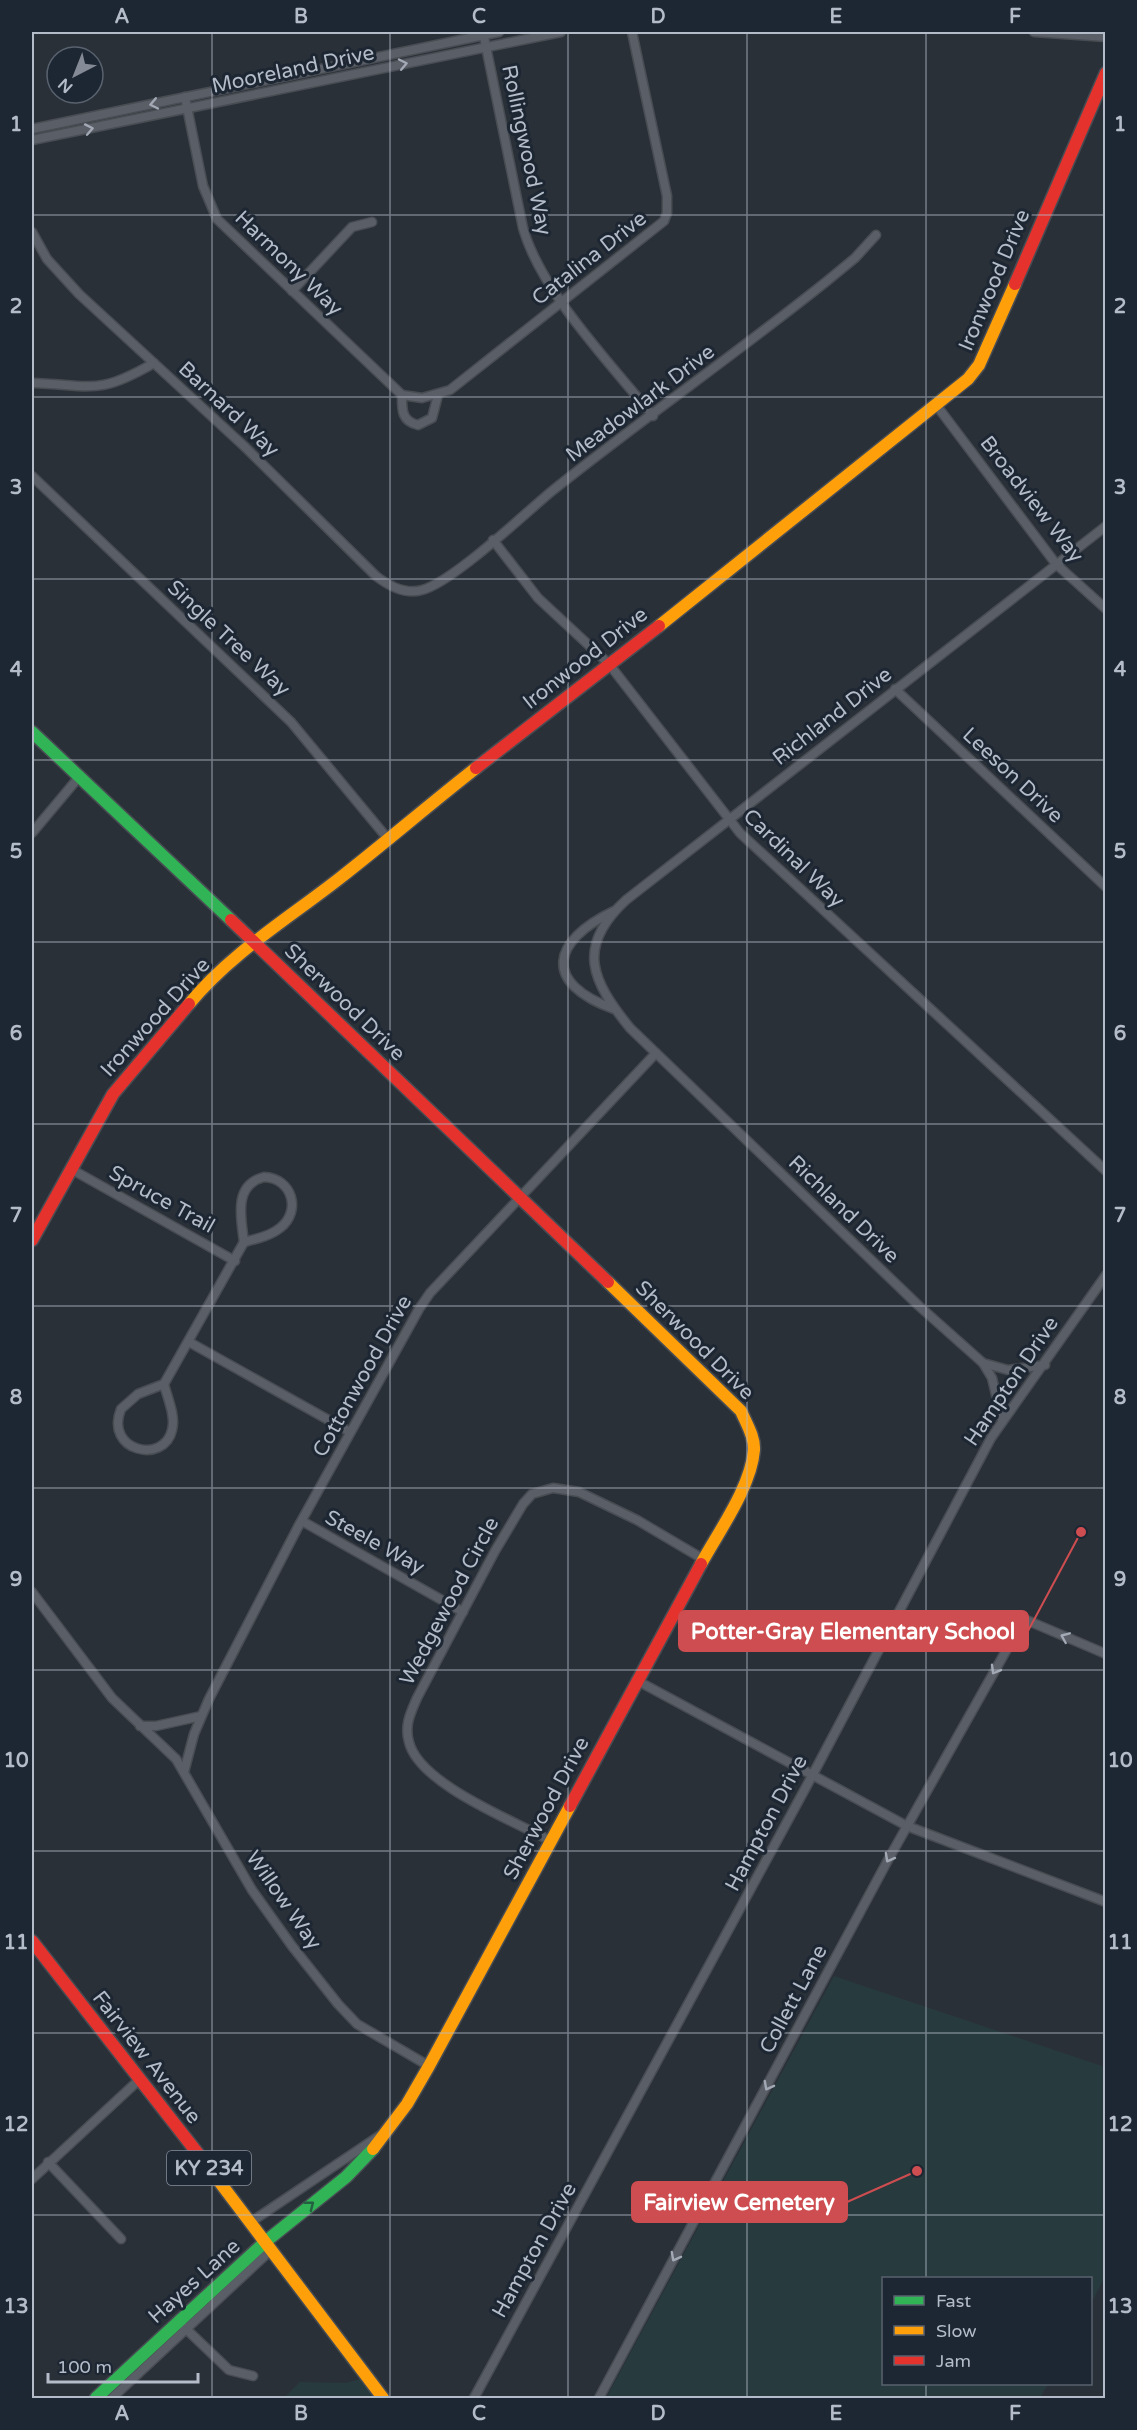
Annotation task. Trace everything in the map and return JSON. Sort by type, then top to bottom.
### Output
[{"type":"street","name":"Mooreland Drive","points":[[32,129],[483,33],[499,32]]},
{"type":"street","name":"Mooreland Drive","points":[[32,140],[561,32]]},
{"type":"street","name":"Catalina Drive","points":[[438,395],[450,390],[659,226],[667,213],[665,187],[632,32]]},
{"type":"street","points":[[1034,32],[1106,37]]},
{"type":"street","name":"Rollingwood Way","points":[[483,33],[527,243],[539,268],[562,302],[653,416]]},
{"type":"street","name":"Ironwood Drive","points":[[32,1240],[113,1094],[199,992],[255,942],[962,385],[983,357],[1106,72]]},
{"type":"street","name":"Harmony Way","points":[[185,97],[203,186],[212,211],[224,227],[402,394]]},
{"type":"street","points":[[292,291],[352,227],[372,222]]},
{"type":"street","name":"Barnard Way","points":[[32,232],[38,247],[57,271],[376,576],[397,589],[418,591]]},
{"type":"street","name":"Meadowlark Drive","points":[[418,591],[440,582],[554,490],[827,281],[855,258],[876,235]]},
{"type":"street","points":[[32,383],[78,388],[102,387],[127,379],[154,363]]},
{"type":"street","points":[[402,394],[422,398],[438,395],[432,418],[418,425],[408,421],[403,415],[402,394]]},
{"type":"street","name":"Broadview Way","points":[[937,406],[1056,564],[1106,609]]},
{"type":"street","name":"Single Tree Way","points":[[32,476],[291,722],[388,838]]},
{"type":"street","name":"Richland Drive","points":[[1002,1420],[992,1378],[983,1363],[919,1306],[656,1053],[614,1009],[595,975],[595,948],[599,934],[616,910],[1106,526]]},
{"type":"street","name":"Cardinal Way","points":[[493,540],[538,598],[609,664],[728,820],[942,1022],[1106,1171]]},
{"type":"street","name":"Leeson Drive","points":[[895,690],[1106,887]]},
{"type":"street","name":"Sherwood Drive","points":[[32,732],[255,942],[720,1389],[749,1423],[754,1450],[743,1487],[636,1680],[429,2066],[378,2146],[268,2246]]},
{"type":"street","points":[[32,833],[79,777]]},
{"type":"street","points":[[614,1009],[578,991],[568,978],[564,960],[567,945],[576,934],[616,910]]},
{"type":"street","name":"Cottonwood Drive","points":[[184,1772],[201,1716],[302,1521],[424,1301],[656,1053]]},
{"type":"street","name":"Spruce Trail","points":[[71,1168],[235,1260]]},
{"type":"street","points":[[164,1384],[172,1419],[172,1432],[154,1449],[135,1448],[125,1441],[119,1431],[118,1420],[122,1409],[135,1396],[164,1384],[189,1342],[244,1242],[240,1216],[245,1190],[257,1179],[278,1179],[291,1193],[291,1207],[287,1219],[277,1230],[244,1242]]},
{"type":"street","name":"Hampton Drive","points":[[474,2398],[812,1776],[898,1610],[1002,1420],[1045,1365],[1106,1275]]},
{"type":"street","points":[[189,1342],[350,1432]]},
{"type":"street","name":"Richland Drive","points":[[983,1363],[1008,1370],[1045,1365]]},
{"type":"street","name":"Wedgewood Circle","points":[[551,1841],[432,1775],[411,1749],[408,1739],[408,1718],[463,1612],[523,1504],[532,1494],[547,1489],[567,1489],[579,1492],[637,1520],[703,1558]]},
{"type":"street","name":"Steele Way","points":[[302,1521],[463,1612]]},
{"type":"street","name":"Willow Way","points":[[32,1592],[111,1698],[176,1759],[252,1890],[338,2004],[357,2024],[429,2066]]},
{"type":"street","name":"Collett Lane","points":[[599,2398],[907,1826],[1024,1619],[1106,1654]]},
{"type":"street","points":[[636,1680],[907,1826],[1106,1902]]},
{"type":"street","points":[[140,1726],[156,1726],[201,1716]]},
{"type":"street","name":"Fairview Avenue","points":[[32,1941],[251,2222],[383,2398]]},
{"type":"street","points":[[32,2179],[140,2079]]},
{"type":"street","name":"Sherwood Drive","points":[[251,2222],[356,2150],[388,2131]]},
{"type":"street","points":[[48,2163],[121,2240]]},
{"type":"street","name":"Hayes Lane","points":[[112,2398],[183,2325],[268,2246]]},
{"type":"street","points":[[183,2325],[229,2370],[254,2376]]},
{"type":"street","name":"Hayes Lane","points":[[96,2398],[183,2325]]},
{"type":"green space","points":[[834,1976],[1105,2067],[1105,2276],[1092,2302],[1092,2277],[882,2277],[882,2385],[1047,2385],[1040,2398],[606,2398]]},
{"type":"green space","points":[[367,2377],[383,2398],[284,2398],[300,2382],[346,2383]]},
{"type":"traffic: fast","points":[[32,732],[231,920]]},
{"type":"traffic: fast","points":[[96,2398],[265,2242],[346,2177],[373,2149]]},
{"type":"traffic: slow","points":[[659,626],[968,379],[979,365],[1015,284]]},
{"type":"traffic: slow","points":[[189,1004],[223,968],[242,952],[340,878],[476,768]]},
{"type":"traffic: slow","points":[[608,1282],[741,1411],[752,1435],[754,1450],[747,1479],[741,1494],[701,1564]]},
{"type":"traffic: slow","points":[[373,2149],[407,2104],[429,2066],[570,1806]]},
{"type":"traffic: slow","points":[[206,2164],[383,2398]]},
{"type":"traffic: jam","points":[[1015,284],[1106,73]]},
{"type":"traffic: jam","points":[[476,768],[659,626]]},
{"type":"traffic: jam","points":[[231,920],[608,1282]]},
{"type":"traffic: jam","points":[[32,1240],[113,1094],[189,1004]]},
{"type":"traffic: jam","points":[[570,1806],[701,1564]]},
{"type":"traffic: jam","points":[[32,1941],[206,2164]]},
{"type":"place","name":"Potter-Gray Elementary School","points":[[1081,1532]]},
{"type":"place","name":"Fairview Cemetery","points":[[917,2171]]}]
